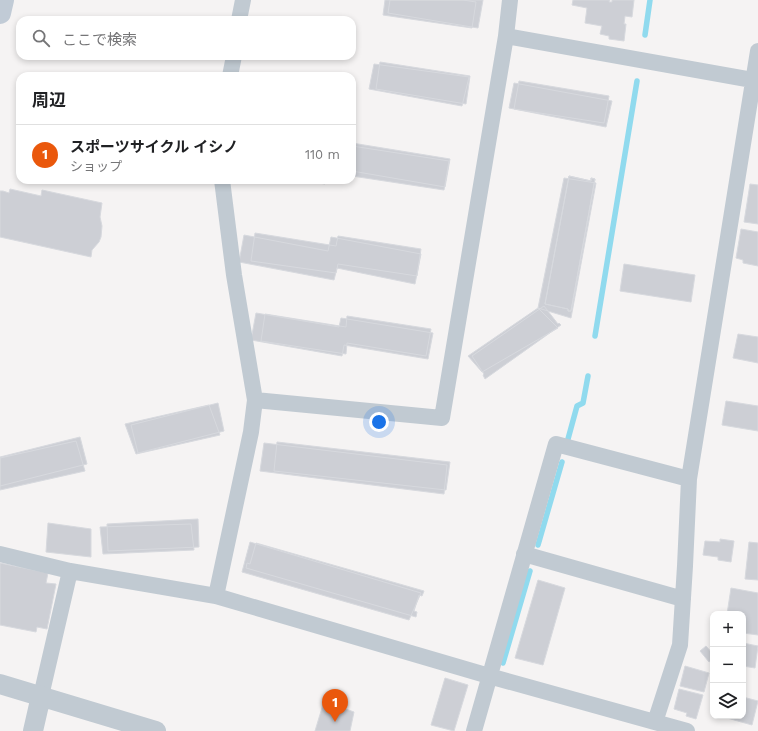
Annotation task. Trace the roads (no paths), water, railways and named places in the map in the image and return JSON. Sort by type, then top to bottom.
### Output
[{"type":"main road","points":[[0,13],[3,0]]},
{"type":"street","points":[[240,16],[243,0]]},
{"type":"street","points":[[255,400],[442,418],[506,36],[510,0]]},
{"type":"street","points":[[506,36],[756,80]]},
{"type":"street","points":[[655,722],[680,645],[689,479],[756,80],[758,51]]},
{"type":"street","points":[[231,72],[233,60]]},
{"type":"street","points":[[216,596],[251,432],[255,400],[234,275],[223,184]]},
{"type":"street","points":[[474,731],[556,444],[689,479]]},
{"type":"street","points":[[0,554],[70,571],[216,596],[489,676],[687,731]]},
{"type":"street","points":[[524,554],[683,600]]},
{"type":"street","points":[[33,731],[70,571]]},
{"type":"street","points":[[0,684],[156,731]]},
{"type":"waterway","points":[[645,35],[650,0]]},
{"type":"waterway","points":[[595,336],[637,81]]},
{"type":"waterway","points":[[568,439],[577,406],[583,403],[588,376]]},
{"type":"waterway","points":[[538,545],[562,462]]},
{"type":"waterway","points":[[503,663],[530,571]]},
{"type":"place","name":"スポーツサイクル イシノ","points":[[335,722]]}]
